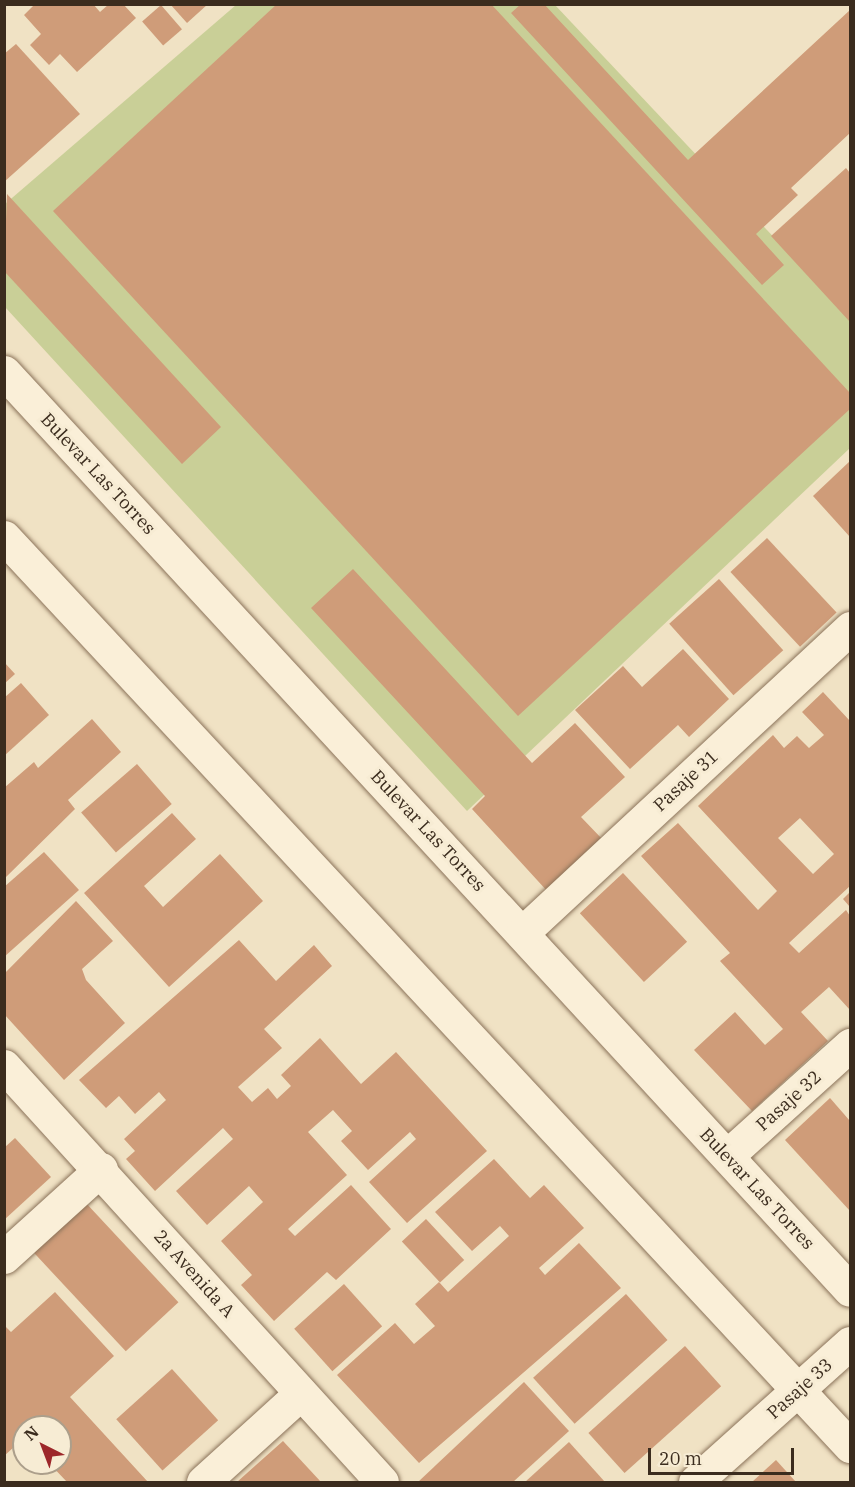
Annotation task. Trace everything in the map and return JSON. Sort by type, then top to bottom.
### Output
[{"type":"street","name":"Bulevar Las Torres","points":[[4,372],[850,1290]]},
{"type":"street","points":[[4,537],[800,1389],[850,1446]]},
{"type":"street","name":"Pasaje 31","points":[[522,933],[850,628]]},
{"type":"street","name":"Pasaje 32","points":[[727,1156],[850,1046]]},
{"type":"street","name":"2a Avenida A","points":[[4,1066],[101,1168],[382,1482]]},
{"type":"street","points":[[4,1257],[101,1168]]},
{"type":"street","name":"Pasaje 33","points":[[695,1482],[850,1343]]},
{"type":"street","points":[[203,1482],[301,1393]]},
{"type":"green space","points":[[236,5],[555,5],[850,318],[850,448],[467,811],[5,307],[5,204]]},
{"type":"building","points":[[35,4],[93,4],[100,12],[109,4],[123,4],[136,18],[77,72],[60,54],[49,65],[30,45],[41,34],[24,15]]},
{"type":"building","points":[[170,4],[208,4],[187,23]]},
{"type":"building","points":[[277,4],[491,4],[850,393],[850,409],[518,716],[53,211]]},
{"type":"building","points":[[521,4],[544,4],[688,160],[850,10],[850,133],[791,188],[798,195],[756,234],[784,265],[762,285],[511,13]]},
{"type":"building","points":[[161,5],[182,29],[163,46],[142,21]]},
{"type":"building","points":[[16,44],[80,114],[4,182],[4,54]]},
{"type":"building","points":[[846,168],[850,173],[850,322],[771,236]]},
{"type":"building","points":[[7,194],[221,427],[182,464],[4,271]]},
{"type":"building","points":[[850,461],[850,537],[813,496]]},
{"type":"building","points":[[767,538],[837,613],[800,647],[730,572]]},
{"type":"building","points":[[353,569],[532,763],[575,723],[625,777],[581,817],[604,841],[548,892],[472,809],[485,796],[311,608]]},
{"type":"building","points":[[719,579],[783,650],[733,695],[669,624]]},
{"type":"building","points":[[683,649],[729,699],[689,737],[678,725],[630,769],[575,710],[623,666],[642,687]]},
{"type":"building","points":[[4,662],[15,674],[4,684]]},
{"type":"building","points":[[21,683],[49,715],[4,756],[4,698]]},
{"type":"building","points":[[823,692],[850,721],[850,886],[789,943],[799,953],[846,910],[850,916],[850,1010],[829,987],[801,1012],[828,1041],[752,1111],[694,1050],[735,1012],[765,1045],[783,1029],[720,961],[730,953],[641,856],[678,823],[758,910],[777,891],[698,806],[773,735],[784,748],[797,736],[809,748],[824,735],[802,712]],"holes":[[[800,818],[834,854],[813,874],[778,838]]]},
{"type":"building","points":[[92,719],[121,752],[68,800],[75,809],[4,879],[4,788],[34,762],[38,768]]},
{"type":"building","points":[[137,764],[172,804],[116,853],[81,813]]},
{"type":"building","points":[[172,813],[196,839],[144,886],[163,907],[220,854],[263,901],[169,987],[84,893]]},
{"type":"building","points":[[44,852],[79,890],[4,957],[4,887]]},
{"type":"building","points":[[623,873],[687,942],[644,982],[580,913]]},
{"type":"building","points":[[850,892],[850,907],[843,899]]},
{"type":"building","points":[[76,901],[113,941],[82,969],[86,980],[125,1023],[64,1080],[4,1014],[4,974]]},
{"type":"building","points":[[239,940],[276,981],[314,945],[332,966],[264,1029],[282,1048],[238,1087],[252,1102],[268,1088],[277,1099],[291,1086],[281,1075],[320,1038],[361,1084],[396,1052],[487,1151],[407,1223],[369,1182],[416,1139],[410,1132],[368,1170],[341,1141],[352,1131],[333,1110],[308,1132],[347,1175],[288,1229],[295,1236],[351,1185],[391,1229],[336,1280],[327,1272],[274,1321],[241,1285],[252,1275],[221,1241],[263,1202],[249,1186],[207,1225],[176,1191],[233,1139],[223,1128],[155,1191],[126,1159],[135,1151],[124,1139],[166,1100],[159,1092],[135,1114],[119,1096],[106,1108],[79,1080]]},
{"type":"building","points":[[830,1098],[850,1121],[850,1211],[785,1140]]},
{"type":"building","points":[[15,1138],[51,1177],[4,1220],[4,1148]]},
{"type":"building","points":[[494,1159],[530,1198],[544,1185],[584,1228],[539,1268],[545,1275],[579,1243],[621,1288],[419,1463],[337,1375],[395,1323],[414,1344],[435,1326],[415,1304],[439,1282],[448,1292],[509,1236],[500,1226],[472,1251],[435,1212]]},
{"type":"building","points":[[85,1202],[178,1302],[126,1351],[32,1251]]},
{"type":"building","points":[[426,1219],[464,1260],[440,1282],[402,1242]]},
{"type":"building","points":[[344,1284],[382,1326],[332,1371],[294,1329]]},
{"type":"building","points":[[55,1292],[114,1356],[70,1397],[148,1482],[67,1482],[60,1475],[72,1475],[72,1415],[12,1415],[12,1449],[4,1456],[4,1325],[11,1332]]},
{"type":"building","points":[[626,1294],[667,1340],[575,1424],[533,1378]]},
{"type":"building","points":[[685,1346],[721,1386],[625,1473],[588,1433]]},
{"type":"building","points":[[172,1369],[218,1420],[162,1470],[116,1419]]},
{"type":"building","points":[[524,1382],[569,1431],[513,1482],[418,1482]]},
{"type":"building","points":[[283,1441],[321,1482],[237,1482]]},
{"type":"building","points":[[569,1442],[605,1482],[525,1482]]},
{"type":"building","points":[[776,1460],[796,1482],[752,1482]]}]
